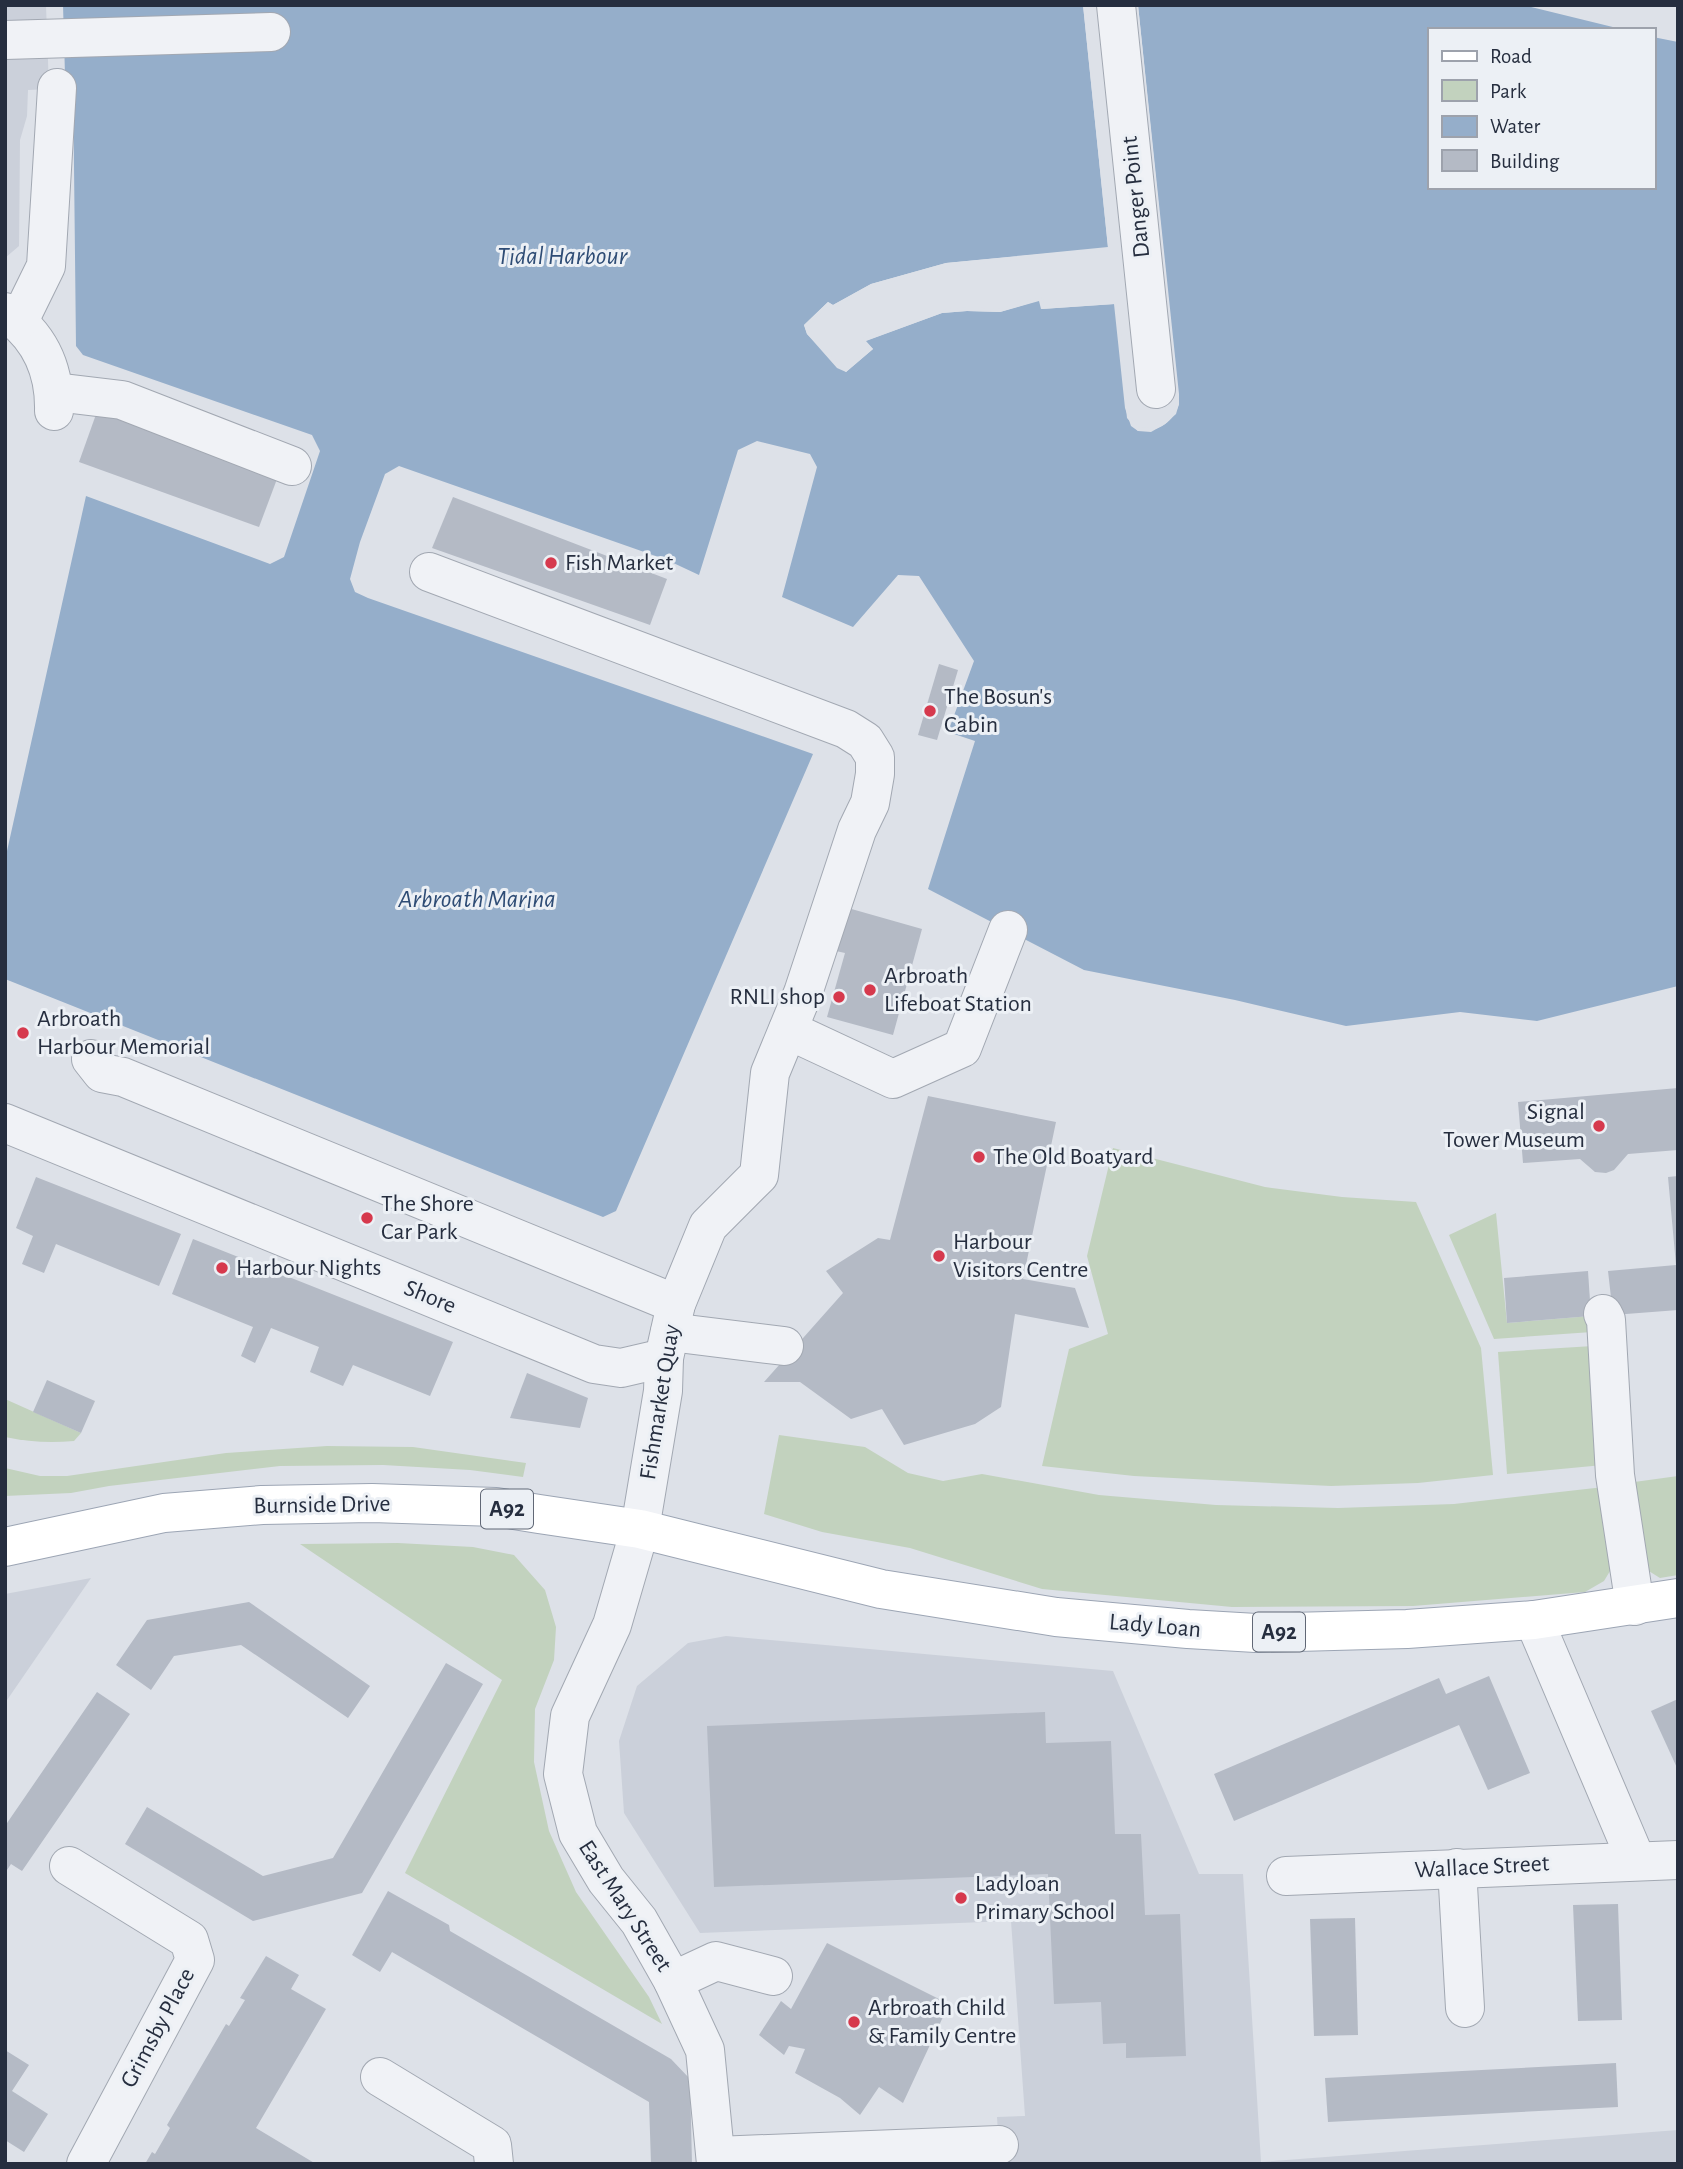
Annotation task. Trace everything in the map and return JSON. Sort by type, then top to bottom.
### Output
[{"type":"main road","name":"Burnside Drive","points":[[5,1547],[164,1513],[262,1505],[372,1503],[496,1507],[640,1529]]},
{"type":"main road","name":"Lady Loan","points":[[640,1529],[881,1589],[1056,1617],[1256,1633],[1407,1629],[1534,1620],[1678,1598]]},
{"type":"street","name":"Danger Point","points":[[1116,5],[1156,389]]},
{"type":"street","points":[[5,40],[271,32]]},
{"type":"street","points":[[57,88],[46,266],[12,317],[34,337],[47,361],[54,401],[122,400],[292,466]]},
{"type":"street","points":[[429,572],[846,729],[866,741],[875,757],[870,803],[857,830],[803,993],[788,1030],[893,1079],[951,1053],[962,1048],[1008,930]]},
{"type":"street","name":"Fishmarket Quay","points":[[640,1529],[670,1331],[708,1226],[759,1175],[771,1073],[788,1030]]},
{"type":"street","points":[[91,1059],[102,1073],[123,1077],[670,1331],[784,1346]]},
{"type":"street","name":"Shore","points":[[5,1123],[594,1364],[621,1368],[670,1331]]},
{"type":"street","points":[[1603,1314],[1606,1320],[1615,1475],[1635,1606]]},
{"type":"street","name":"East Mary Street","points":[[640,1529],[609,1634],[570,1716],[563,1774],[578,1833],[606,1880],[639,1921],[673,1981],[705,2050],[716,2160]]},
{"type":"street","points":[[1534,1620],[1636,1860]]},
{"type":"street","name":"Wallace Street","points":[[1286,1876],[1678,1860]]},
{"type":"street","name":"Grimsby Place","points":[[69,1866],[189,1940],[195,1960],[86,2164]]},
{"type":"street","points":[[1457,1868],[1465,2008]]},
{"type":"street","points":[[673,1981],[716,1961],[773,1976]]},
{"type":"street","points":[[380,2077],[492,2145],[494,2164]]},
{"type":"street","points":[[716,2160],[999,2145]]},
{"type":"shaded area","points":[[5,5],[46,5],[49,89],[28,90],[27,116],[20,140],[19,246],[5,258]]},
{"type":"shaded area","points":[[91,1578],[5,1703],[5,1594]]},
{"type":"shaded area","name":"Ladyloan Primary School","points":[[726,1636],[1113,1671],[1199,1874],[1243,1874],[1261,2162],[1678,2130],[1678,2164],[1000,2164],[997,2117],[1025,2116],[1011,1921],[700,1933],[624,1813],[619,1741],[637,1686],[688,1643]]},
{"type":"green space","points":[[1113,1148],[1265,1187],[1342,1197],[1416,1202],[1481,1348],[1493,1475],[1418,1483],[1331,1486],[1134,1476],[1042,1466],[1069,1349],[1108,1334],[1087,1256]]},
{"type":"green space","points":[[1496,1213],[1507,1323],[1591,1316],[1592,1332],[1494,1339],[1449,1235]]},
{"type":"green space","points":[[1593,1346],[1603,1465],[1507,1474],[1498,1352]]},
{"type":"green space","points":[[5,1399],[81,1433],[74,1441],[65,1442],[5,1437]]},
{"type":"green space","points":[[779,1435],[865,1447],[908,1473],[943,1481],[982,1474],[1099,1495],[1216,1505],[1338,1508],[1454,1504],[1604,1487],[1616,1561],[1604,1581],[1585,1592],[1413,1606],[1232,1607],[1042,1589],[910,1548],[822,1532],[764,1514]]},
{"type":"green space","points":[[327,1446],[413,1447],[526,1463],[523,1477],[470,1470],[383,1465],[280,1466],[71,1493],[5,1496],[5,1468],[40,1476],[67,1476],[226,1453]]},
{"type":"green space","points":[[1678,1476],[1678,1575],[1660,1578],[1644,1568],[1627,1483]]},
{"type":"green space","points":[[398,1543],[473,1547],[514,1555],[545,1590],[556,1627],[554,1660],[535,1709],[534,1762],[549,1831],[576,1892],[649,1997],[662,2024],[405,1873],[502,1680],[300,1544]]},
{"type":"water","points":[[63,5],[1083,5],[1108,248],[946,263],[871,284],[833,305],[828,302],[804,325],[807,334],[846,372],[873,349],[865,341],[942,313],[1000,312],[1040,300],[1042,309],[1115,304],[1127,418],[1138,431],[1152,430],[1164,425],[1179,404],[1138,5],[1523,5],[1617,28],[1428,28],[1428,189],[1655,189],[1655,37],[1678,42],[1678,986],[1537,1021],[1460,1012],[1346,1026],[1235,1000],[1084,970],[928,889],[975,741],[948,732],[974,661],[919,576],[898,575],[853,627],[782,597],[817,467],[810,454],[757,441],[738,450],[699,575],[667,560],[399,466],[385,474],[360,542],[350,579],[355,592],[368,598],[813,754],[616,1211],[603,1217],[5,979],[5,860],[86,496],[270,564],[284,557],[320,451],[312,435],[83,355],[76,346],[73,76],[65,75]]},
{"type":"pier","points":[[1083,5],[1086,5],[1110,250],[947,267],[872,287],[834,308],[829,306],[808,326],[823,347],[845,368],[868,349],[862,342],[863,338],[941,310],[967,307],[999,309],[1040,297],[1044,305],[1115,300],[1118,303],[1130,417],[1139,427],[1151,428],[1163,422],[1173,412],[1176,404],[1135,5],[1138,5],[1179,394],[1176,414],[1151,432],[1138,431],[1131,426],[1125,408],[1114,304],[1041,309],[1039,301],[1000,312],[942,313],[866,341],[873,349],[846,372],[837,368],[807,334],[804,325],[828,302],[833,305],[871,284],[946,263],[1108,247]]},
{"type":"building","points":[[99,406],[280,471],[259,527],[79,462]]},
{"type":"building","name":"Fish Market","points":[[453,497],[667,579],[650,625],[432,548]]},
{"type":"building","points":[[939,664],[958,670],[937,740],[918,735]]},
{"type":"building","name":"Arbroath Lifeboat Station","points":[[848,908],[922,929],[893,1035],[827,1017],[845,953],[836,951]]},
{"type":"building","name":"Signal Tower Museum","points":[[1678,1088],[1678,1150],[1628,1154],[1614,1170],[1606,1173],[1595,1172],[1580,1159],[1523,1163],[1518,1102]]},
{"type":"building","name":"Harbour Visitors Centre","points":[[928,1096],[1056,1122],[1023,1279],[1075,1288],[1089,1328],[1015,1314],[1001,1407],[975,1424],[904,1445],[882,1409],[851,1419],[800,1382],[764,1382],[843,1293],[826,1271],[878,1238],[890,1240]]},
{"type":"building","points":[[1678,1176],[1678,1310],[1613,1315],[1608,1271],[1676,1265],[1668,1177]]},
{"type":"building","points":[[36,1177],[181,1234],[159,1286],[56,1244],[44,1273],[22,1264],[33,1236],[16,1228]]},
{"type":"building","points":[[193,1239],[453,1342],[430,1396],[353,1365],[343,1386],[310,1372],[319,1347],[271,1328],[255,1363],[241,1356],[253,1327],[172,1294]]},
{"type":"building","points":[[1588,1271],[1591,1316],[1507,1323],[1504,1278]]},
{"type":"building","points":[[527,1373],[588,1398],[580,1428],[510,1418]]},
{"type":"building","points":[[47,1380],[95,1401],[81,1433],[33,1412]]},
{"type":"building","points":[[249,1602],[370,1686],[348,1718],[241,1645],[174,1656],[151,1690],[116,1665],[147,1620]]},
{"type":"building","points":[[446,1663],[483,1684],[362,1893],[253,1921],[125,1844],[147,1807],[263,1876],[333,1858]]},
{"type":"building","points":[[1489,1676],[1530,1773],[1488,1790],[1459,1725],[1234,1821],[1214,1774],[1439,1678],[1446,1694]]},
{"type":"building","points":[[97,1692],[130,1714],[22,1871],[11,1864],[5,1873],[5,1826]]},
{"type":"building","points":[[1678,1699],[1678,1770],[1651,1711]]},
{"type":"building","name":"Ladyloan Primary School","points":[[1045,1712],[1046,1743],[1111,1741],[1115,1834],[1141,1834],[1145,1915],[1180,1914],[1186,2056],[1126,2058],[1126,2043],[1103,2044],[1101,2002],[1054,2004],[1048,1874],[714,1887],[707,1726]]},
{"type":"building","points":[[388,1891],[449,1925],[450,1931],[671,2059],[690,2079],[692,2164],[651,2164],[649,2102],[392,1952],[380,1972],[352,1955]]},
{"type":"building","points":[[1618,1904],[1622,2020],[1578,2021],[1573,1905]]},
{"type":"building","points":[[1355,1918],[1358,2035],[1314,2036],[1310,1919]]},
{"type":"building","name":"Arbroath Child & Family Centre","points":[[827,1943],[949,2004],[903,2103],[879,2087],[860,2115],[840,2098],[795,2073],[805,2049],[789,2046],[784,2055],[759,2035],[781,2001],[791,2009]]},
{"type":"building","points":[[266,1956],[299,1975],[291,1989],[326,2009],[256,2128],[316,2164],[145,2164],[152,2152],[155,2154],[170,2128],[167,2125],[226,2024],[229,2026],[245,2000],[240,1998]]},
{"type":"building","points":[[5,2050],[29,2065],[12,2091],[48,2114],[24,2152],[5,2140]]},
{"type":"building","points":[[1616,2063],[1618,2107],[1328,2122],[1325,2078]]},
{"type":"place","name":"Fish Market","points":[[551,563]]},
{"type":"place","name":"The Bosun's Cabin","points":[[930,711]]},
{"type":"place","name":"Arbroath Lifeboat Station","points":[[870,990]]},
{"type":"place","name":"RNLI shop","points":[[839,997]]},
{"type":"place","name":"Arbroath Harbour Memorial","points":[[23,1033]]},
{"type":"place","name":"Signal Tower Museum","points":[[1599,1126]]},
{"type":"place","name":"The Old Boatyard","points":[[979,1157]]},
{"type":"place","name":"The Shore Car Park","points":[[367,1218]]},
{"type":"place","name":"Harbour Visitors Centre","points":[[939,1256]]},
{"type":"place","name":"Harbour Nights","points":[[222,1268]]},
{"type":"place","name":"Ladyloan Primary School","points":[[961,1898]]},
{"type":"place","name":"Arbroath Child & Family Centre","points":[[854,2022]]},
{"type":"water label","name":"Tidal Harbour","points":[[562,256]]},
{"type":"water label","name":"Arbroath Marina","points":[[477,899]]}]
